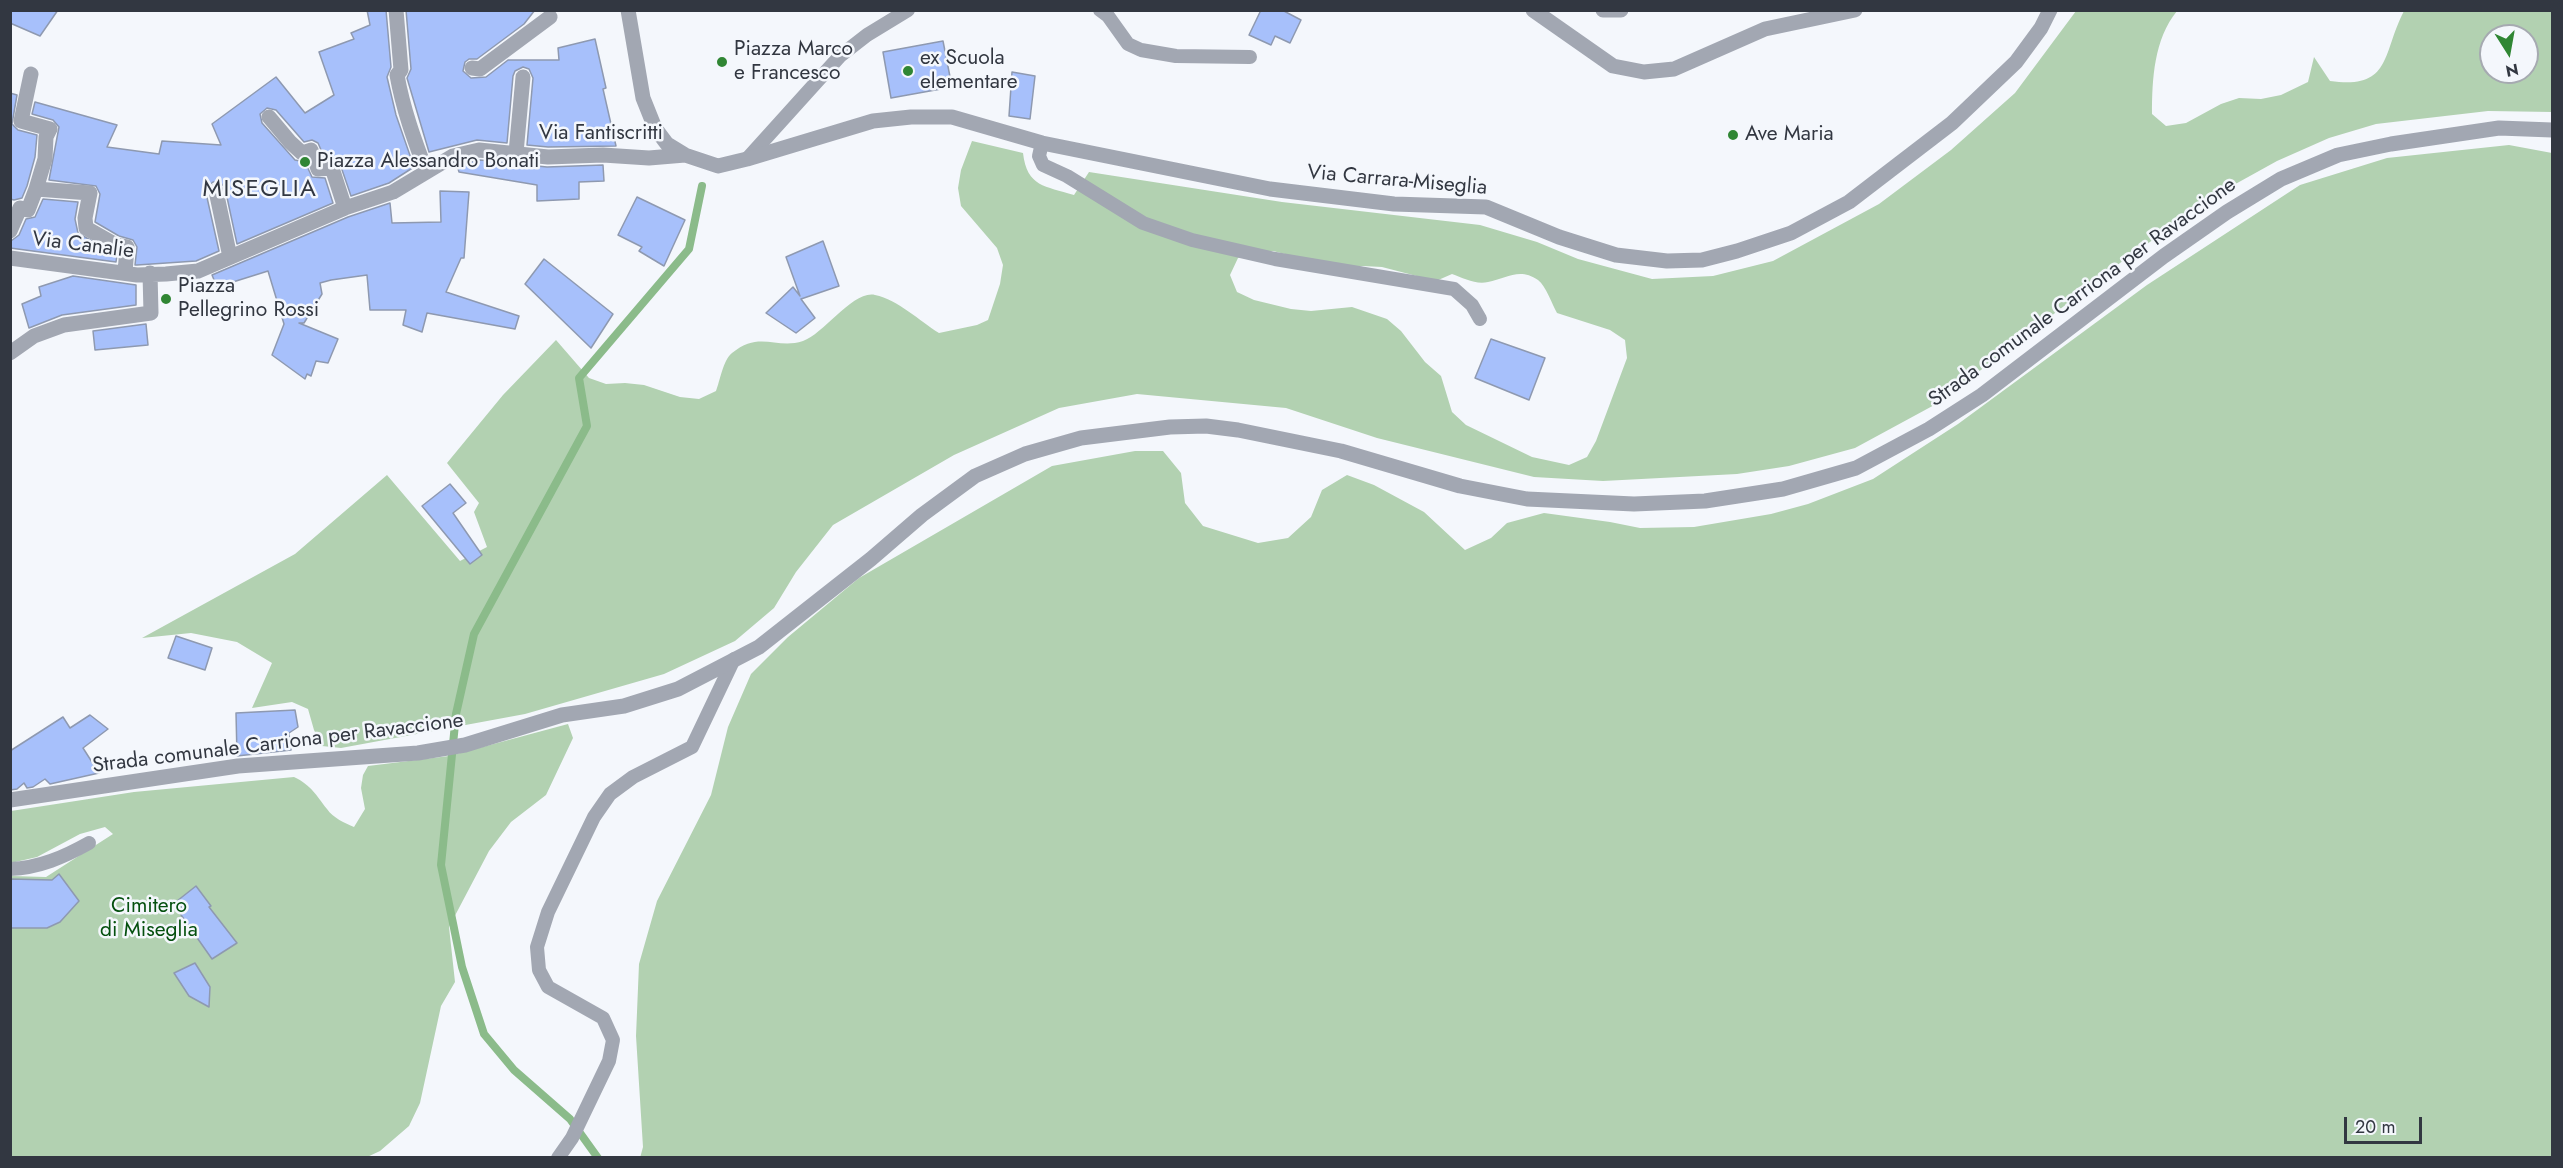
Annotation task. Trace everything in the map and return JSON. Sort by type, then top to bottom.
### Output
[{"type":"street","points":[[396,10],[401,59],[401,70],[397,75],[400,93],[426,171]]},
{"type":"street","name":"Via Carrara-Miseglia","points":[[628,10],[643,98],[655,128],[667,144],[685,155],[718,166],[873,121],[911,117],[952,117],[1042,143],[1270,189],[1394,204],[1486,207],[1559,237],[1616,255],[1667,261],[1702,260],[1791,233],[1849,202],[1952,123],[2008,69],[2041,28],[2050,10]]},
{"type":"street","points":[[1533,10],[1587,50],[1614,66],[1644,72],[1674,69],[1765,29],[1855,10]]},
{"type":"street","points":[[1603,10],[1621,10]]},
{"type":"street","points":[[472,68],[480,69],[550,17]]},
{"type":"street","points":[[10,231],[20,208],[28,210],[45,159],[46,137],[51,129],[21,121],[31,74]]},
{"type":"street","name":"Via Fantiscritti","points":[[516,153],[523,76]]},
{"type":"street","points":[[269,117],[302,153],[311,150],[318,169],[333,168],[345,208]]},
{"type":"street","name":"Strada comunale Carriona per Ravaccione","points":[[10,801],[238,766],[418,753],[465,745],[562,716],[624,706],[678,689],[759,647],[871,559],[922,515],[975,476],[1025,454],[1081,438],[1170,427],[1206,426],[1238,430],[1341,451],[1449,483],[1527,499],[1634,504],[1706,501],[1784,489],[1819,480],[1856,468],[1888,452],[1982,395],[2164,256],[2227,212],[2281,179],[2338,155],[2391,144],[2499,128],[2553,130]]},
{"type":"street","name":"Via Fantiscritti","points":[[225,260],[345,208],[393,192],[453,156],[480,150],[548,157],[603,155],[649,158],[685,155]]},
{"type":"street","points":[[36,189],[90,193],[85,218],[86,228],[116,245],[127,247],[125,273]]},
{"type":"street","points":[[10,353],[34,336],[64,325],[151,313],[150,273],[198,271],[225,260],[216,191]]},
{"type":"street","name":"Via Canalie","points":[[11,259],[125,273],[150,273]]},
{"type":"lane","points":[[747,159],[840,56],[867,35],[908,10]]},
{"type":"lane","points":[[1100,10],[1108,16],[1128,44],[1142,50],[1176,56],[1250,57]]},
{"type":"lane","points":[[1042,143],[1039,156],[1043,165],[1067,176],[1143,223],[1192,240],[1275,259],[1454,289],[1472,305],[1480,320]]},
{"type":"lane","points":[[558,1158],[572,1138],[609,1061],[613,1040],[603,1018],[548,987],[539,970],[537,947],[548,912],[594,817],[610,794],[633,777],[692,747],[734,659]]},
{"type":"lane","points":[[10,869],[39,866],[68,855],[89,843]]},
{"type":"green space","points":[[2076,11],[2177,11],[2163,34],[2154,73],[2152,114],[2166,126],[2186,123],[2221,104],[2239,98],[2261,99],[2281,95],[2308,82],[2314,57],[2330,81],[2365,80],[2375,74],[2382,65],[2404,11],[2552,11],[2552,112],[2488,111],[2376,124],[2329,138],[2277,161],[2221,192],[2120,263],[1938,403],[1855,448],[1789,466],[1737,474],[1603,481],[1534,477],[1377,438],[1286,408],[1137,394],[1059,408],[954,455],[833,525],[796,572],[774,608],[735,641],[664,674],[525,714],[341,748],[322,746],[314,730],[308,709],[292,702],[252,708],[272,663],[237,642],[191,633],[142,638],[295,554],[387,475],[460,561],[487,547],[474,512],[479,503],[447,463],[503,395],[556,340],[589,378],[606,384],[644,385],[680,397],[699,399],[716,391],[726,360],[742,346],[760,341],[793,343],[803,341],[857,299],[866,295],[875,295],[892,301],[939,333],[977,325],[988,320],[1000,284],[1003,265],[997,248],[961,206],[958,188],[961,170],[972,141],[1023,153],[1025,164],[1033,179],[1046,187],[1074,195],[1089,172],[1282,202],[1480,225],[1537,242],[1578,259],[1652,279],[1713,276],[1773,261],[1879,204],[1951,150],[2015,93]],"holes":[[[1273,251],[1345,269],[1363,266],[1382,267],[1436,281],[1452,274],[1479,283],[1525,274],[1541,283],[1557,313],[1610,330],[1625,340],[1627,358],[1596,441],[1587,457],[1569,465],[1532,457],[1466,425],[1452,412],[1441,376],[1425,362],[1401,331],[1387,319],[1352,307],[1311,311],[1291,309],[1254,300],[1237,292],[1230,275],[1238,258],[1255,252]]]},
{"type":"green space","points":[[2509,145],[2552,153],[2552,1157],[640,1158],[643,1147],[636,1036],[639,964],[657,901],[711,795],[728,727],[751,674],[788,637],[859,578],[1052,466],[1135,451],[1163,451],[1181,473],[1185,503],[1203,526],[1258,543],[1288,538],[1311,517],[1322,490],[1347,475],[1374,485],[1424,512],[1465,550],[1491,538],[1507,523],[1544,513],[1640,528],[1694,527],[1771,514],[1808,504],[1873,479],[1958,424],[2147,285],[2300,185],[2387,158]]},
{"type":"green space","name":"Cimitero di Miseglia","points":[[568,724],[573,738],[546,795],[511,822],[489,851],[449,927],[455,982],[441,1006],[420,1103],[409,1126],[380,1151],[365,1158],[11,1158],[11,876],[46,877],[113,834],[105,827],[80,834],[37,857],[11,863],[11,811],[134,792],[294,777],[309,787],[332,815],[354,827],[365,809],[361,788],[363,775],[368,766],[449,756]]},
{"type":"building","points":[[10,10],[58,10],[40,36],[10,23]]},
{"type":"building","points":[[367,10],[386,10],[391,67],[387,77],[396,115],[414,167],[389,183],[351,196],[339,161],[325,159],[318,143],[312,140],[304,142],[276,110],[267,108],[260,114],[262,123],[295,160],[305,162],[312,177],[325,178],[333,203],[237,244],[225,188],[220,182],[213,182],[207,187],[206,193],[219,251],[196,261],[135,265],[137,247],[133,240],[119,236],[95,222],[100,194],[96,186],[49,180],[59,127],[53,120],[32,114],[35,102],[117,125],[107,147],[159,154],[162,141],[221,145],[212,124],[276,77],[305,113],[334,95],[319,52],[354,39],[351,33],[370,25]]},
{"type":"building","points":[[406,10],[535,10],[524,24],[477,59],[469,59],[465,62],[463,71],[471,78],[486,77],[508,60],[559,60],[558,48],[595,39],[616,146],[527,145],[533,78],[529,69],[523,67],[515,71],[513,76],[507,143],[477,140],[429,152],[407,78],[411,69]]},
{"type":"building","points":[[1261,10],[1282,10],[1301,20],[1290,43],[1275,36],[1271,45],[1249,35]]},
{"type":"building","name":"ex Scuola elementare","points":[[943,41],[952,87],[891,98],[883,52]]},
{"type":"building","points":[[1012,72],[1035,76],[1030,119],[1009,116]]},
{"type":"building","points":[[10,93],[17,95],[12,124],[18,130],[37,135],[35,157],[27,186],[22,198],[14,200],[10,199]]},
{"type":"building","points":[[480,160],[547,167],[603,165],[604,181],[579,182],[579,199],[537,201],[537,185],[459,172],[457,165]]},
{"type":"building","points":[[440,191],[469,192],[464,258],[461,258],[446,292],[519,316],[515,329],[427,313],[422,332],[403,325],[406,310],[370,310],[367,275],[331,280],[320,283],[322,294],[304,323],[299,323],[338,339],[328,363],[316,361],[311,376],[307,374],[305,379],[272,355],[284,324],[268,271],[217,287],[212,275],[348,217],[390,203],[392,223],[441,222]]},
{"type":"building","points":[[637,197],[685,220],[664,266],[639,251],[642,247],[618,235]]},
{"type":"building","points":[[43,199],[78,202],[75,219],[78,233],[117,255],[116,262],[10,248],[11,241],[19,235],[26,219],[35,217]]},
{"type":"building","points":[[823,241],[839,286],[801,299],[815,318],[796,333],[766,313],[793,287],[800,296],[786,257]]},
{"type":"building","points":[[544,259],[613,314],[591,348],[525,284]]},
{"type":"building","points":[[73,276],[136,285],[136,305],[62,315],[29,328],[22,304],[41,296],[39,287]]},
{"type":"building","points":[[146,324],[148,345],[95,350],[93,331]]},
{"type":"building","points":[[1491,339],[1545,358],[1529,400],[1475,378]]},
{"type":"building","points":[[450,484],[466,503],[453,513],[482,555],[470,564],[422,506]]},
{"type":"building","points":[[176,636],[212,648],[205,670],[168,658]]},
{"type":"building","points":[[295,710],[298,727],[289,733],[291,750],[237,756],[236,713]]},
{"type":"building","points":[[90,715],[108,729],[83,748],[99,773],[50,784],[45,779],[27,788],[24,783],[17,789],[10,790],[10,751],[63,717],[70,728]]},
{"type":"building","points":[[59,874],[79,901],[60,922],[47,928],[10,928],[10,879],[52,880]]},
{"type":"building","points":[[196,886],[237,943],[212,959],[179,912],[183,909],[177,901]]},
{"type":"building","points":[[195,963],[210,987],[209,1007],[189,996],[174,973]]},
{"type":"waterway","points":[[598,1158],[570,1119],[514,1070],[484,1034],[462,967],[441,865],[456,714],[474,634],[587,426],[579,378],[689,249],[702,186]]},
{"type":"place","name":"Piazza Marco e Francesco","points":[[722,62]]},
{"type":"place","name":"ex Scuola elementare","points":[[908,71]]},
{"type":"place","name":"Ave Maria","points":[[1733,135]]},
{"type":"place","name":"Piazza Alessandro Bonati","points":[[305,162]]},
{"type":"place","name":"Piazza Pellegrino Rossi","points":[[166,299]]},
{"type":"district","name":"MISEGLIA","points":[[260,190]]}]
